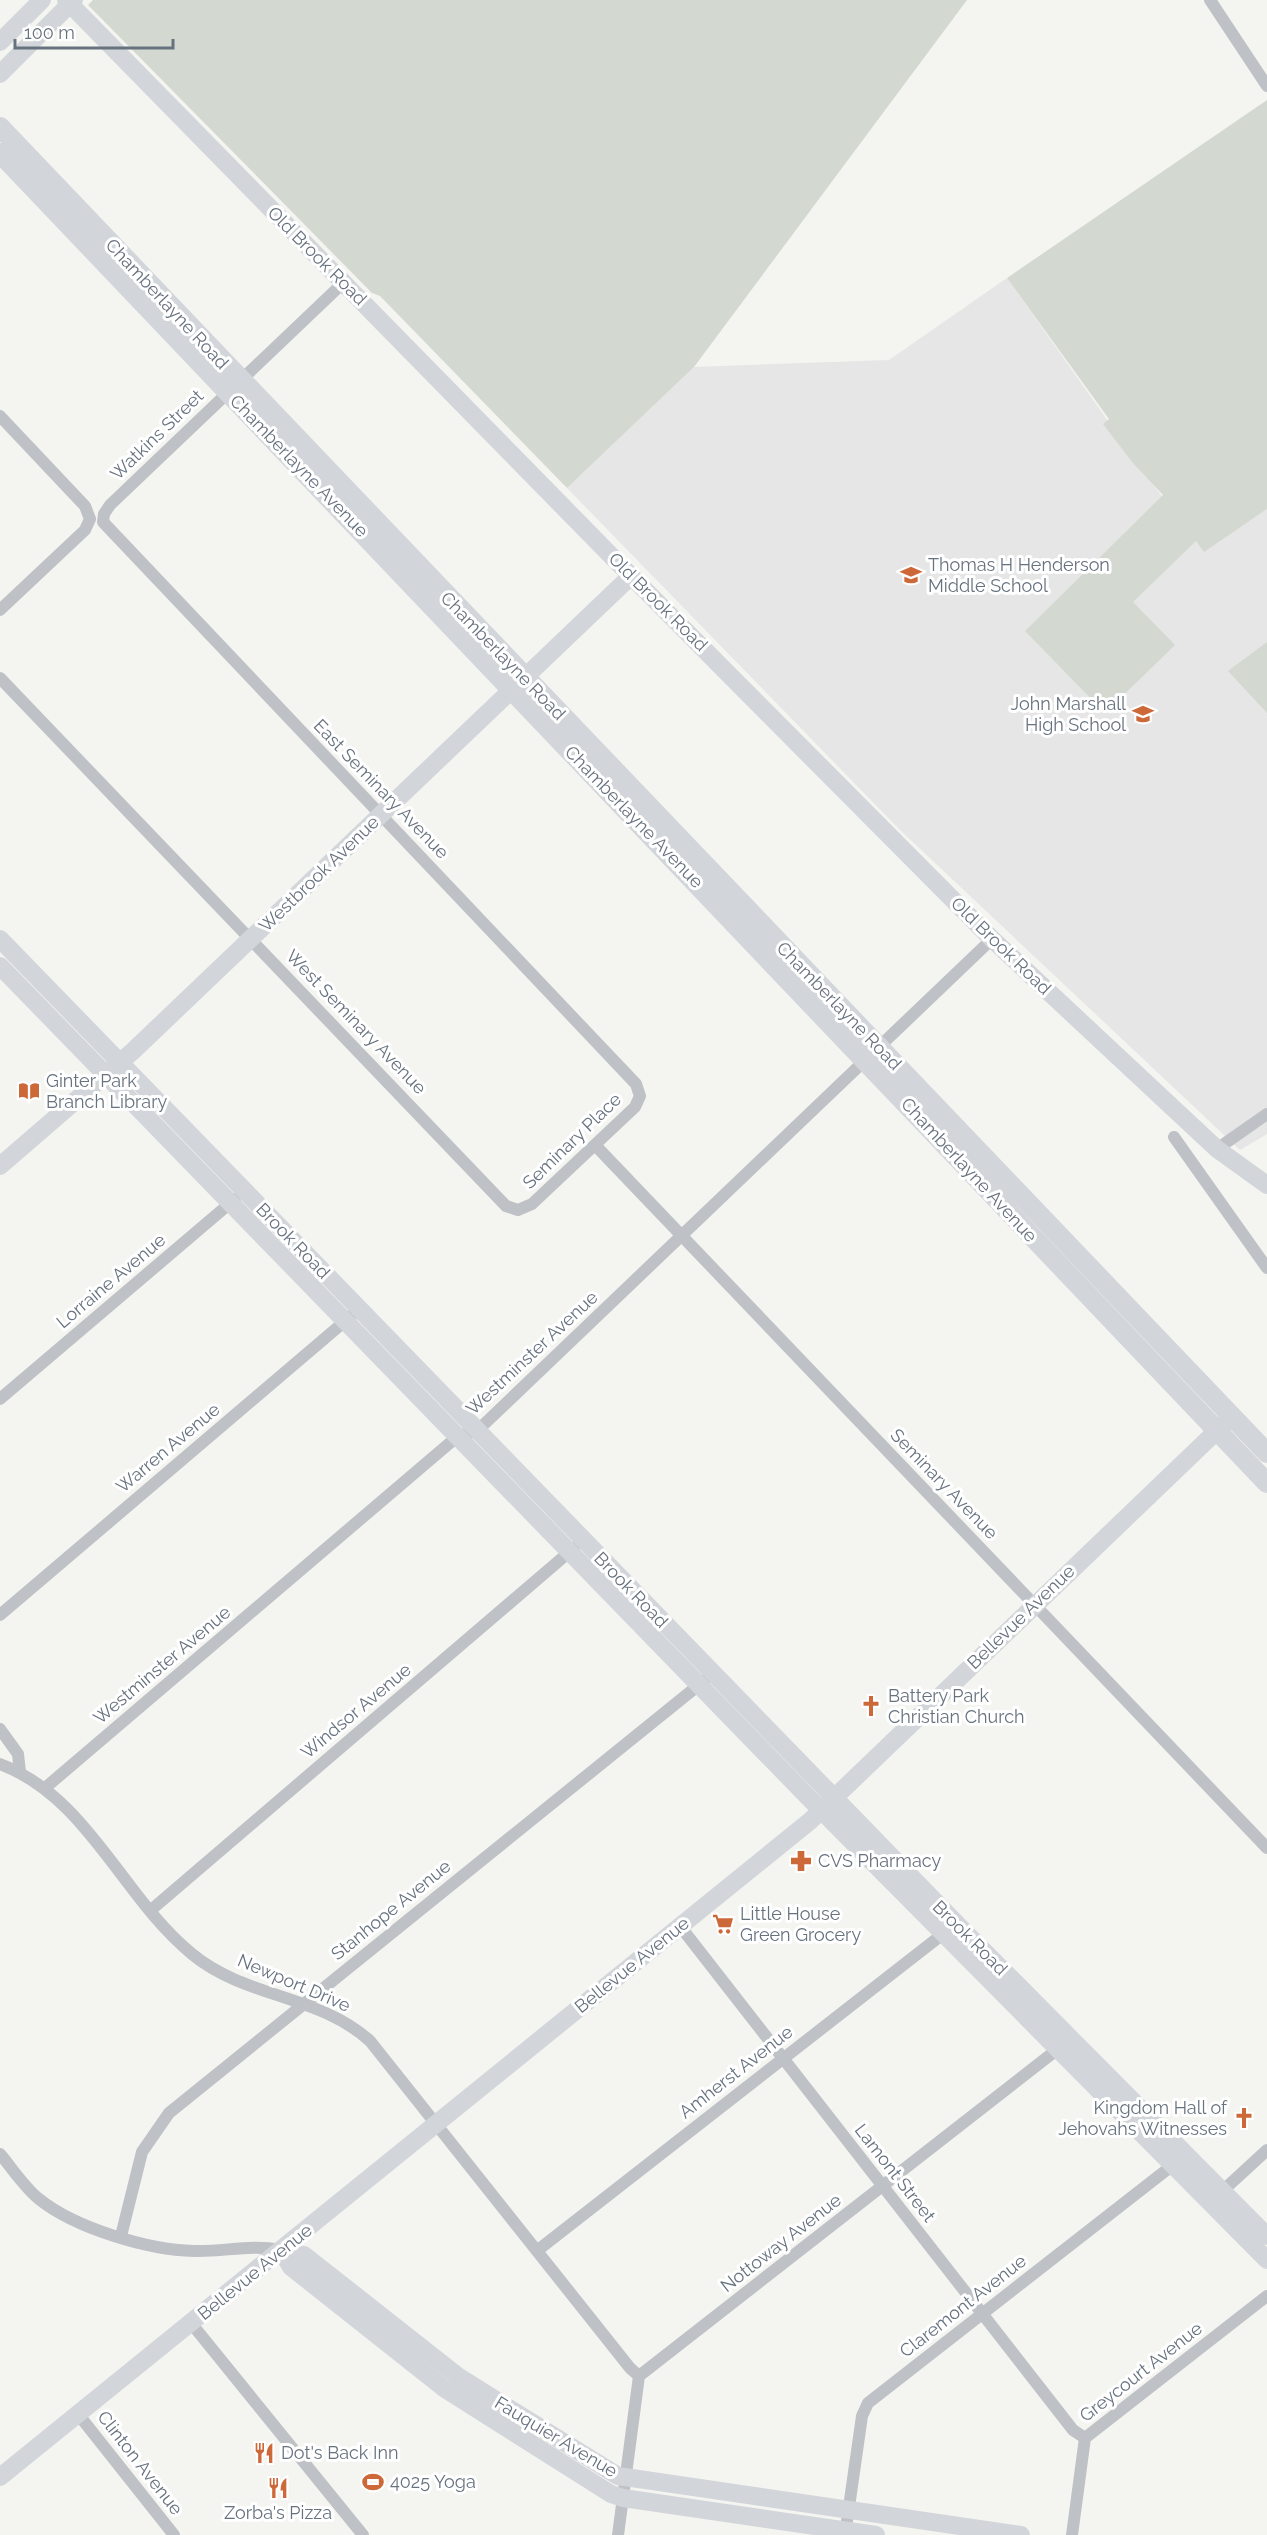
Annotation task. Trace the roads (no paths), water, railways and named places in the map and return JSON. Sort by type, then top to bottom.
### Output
[{"type":"main road","name":"Chamberlayne Road","points":[[0,127],[234,386],[872,1054],[1232,1416]]},
{"type":"main road","name":"Chamberlayne Avenue","points":[[0,153],[234,386]]},
{"type":"main road","name":"Chamberlayne Avenue","points":[[872,1054],[1267,1484]]},
{"type":"main road","points":[[1232,1416],[1267,1453]]},
{"type":"street","points":[[0,42],[42,0]]},
{"type":"street","points":[[1210,0],[1267,86]]},
{"type":"street","points":[[0,74],[70,1]]},
{"type":"street","name":"Old Brook Road","points":[[70,1],[631,576],[992,939],[1217,1149],[1267,1185]]},
{"type":"street","name":"Watkins Street","points":[[0,610],[344,283]]},
{"type":"street","name":"East Seminary Avenue","points":[[0,416],[636,1084]]},
{"type":"street","name":"Westbrook Avenue","points":[[0,1166],[120,1062],[631,576]]},
{"type":"street","name":"West Seminary Avenue","points":[[0,678],[499,1198],[512,1208]]},
{"type":"street","name":"Brook Road","points":[[0,939],[244,1190],[458,1436],[577,1546]]},
{"type":"street","name":"Westminster Avenue","points":[[45,1788],[458,1436],[477,1431],[992,939]]},
{"type":"street","name":"Brook Road","points":[[0,966],[230,1203],[477,1431],[577,1546],[949,1929],[1216,2197],[1267,2260]]},
{"type":"street","name":"Seminary Place","points":[[512,1208],[524,1210],[532,1204],[635,1107],[640,1096],[636,1084]]},
{"type":"street","points":[[1217,1149],[1267,1114]]},
{"type":"street","points":[[1174,1137],[1267,1268]]},
{"type":"street","name":"Seminary Avenue","points":[[595,1145],[1267,1848]]},
{"type":"street","name":"Lorraine Avenue","points":[[0,1400],[244,1190]]},
{"type":"street","name":"Warren Avenue","points":[[0,1615],[352,1315]]},
{"type":"street","name":"Bellevue Avenue","points":[[2,2471],[78,2414],[191,2323],[828,1804],[1232,1416]]},
{"type":"street","name":"Windsor Avenue","points":[[151,1910],[577,1546]]},
{"type":"street","name":"Stanhope Avenue","points":[[121,2236],[142,2152],[169,2113],[706,1679]]},
{"type":"street","points":[[0,1729],[18,1754],[20,1772]]},
{"type":"street","name":"Newport Drive","points":[[0,1764],[20,1772],[45,1788],[76,1819],[177,1941],[197,1958],[246,1985],[270,1995],[305,2004],[356,2029],[370,2041],[630,2368],[639,2376]]},
{"type":"street","name":"Lamont Street","points":[[680,1926],[1073,2430],[1085,2438]]},
{"type":"street","name":"Amherst Avenue","points":[[538,2250],[949,1929]]},
{"type":"street","name":"Nottoway Avenue","points":[[639,2376],[1065,2044]]},
{"type":"street","points":[[1216,2197],[1267,2150]]},
{"type":"street","name":"Fauquier Avenue","points":[[0,2154],[39,2199],[80,2223],[160,2248],[183,2251],[249,2246],[304,2254],[459,2377],[603,2468],[626,2479],[1021,2535]]},
{"type":"street","name":"Claremont Avenue","points":[[846,2533],[862,2416],[868,2403],[1180,2160]]},
{"type":"street","name":"Brook Road","points":[[1216,2197],[1267,2236]]},
{"type":"street","name":"Fauquier Avenue","points":[[281,2250],[291,2267],[445,2389],[602,2489],[623,2499],[846,2533],[876,2535]]},
{"type":"street","name":"Greycourt Avenue","points":[[1072,2535],[1085,2438],[1267,2296]]},
{"type":"street","points":[[191,2323],[363,2535]]},
{"type":"street","points":[[618,2535],[639,2376]]},
{"type":"street","name":"Clinton Avenue","points":[[78,2414],[174,2535]]},
{"type":"place","name":"Thomas H Henderson Middle School","points":[[911,575]]},
{"type":"place","name":"John Marshall High School","points":[[1143,714]]},
{"type":"place","name":"Ginter Park Branch Library","points":[[29,1091]]},
{"type":"place","name":"Battery Park Christian Church","points":[[871,1706]]},
{"type":"place","name":"CVS Pharmacy","points":[[801,1861]]},
{"type":"place","name":"Little House Green Grocery","points":[[723,1924]]},
{"type":"place","name":"Kingdom Hall of Jehovahs Witnesses","points":[[1244,2118]]},
{"type":"place","name":"Dot's Back Inn","points":[[264,2453]]},
{"type":"place","name":"4025 Yoga","points":[[373,2482]]},
{"type":"place","name":"Zorba's Pizza","points":[[278,2488]]}]
